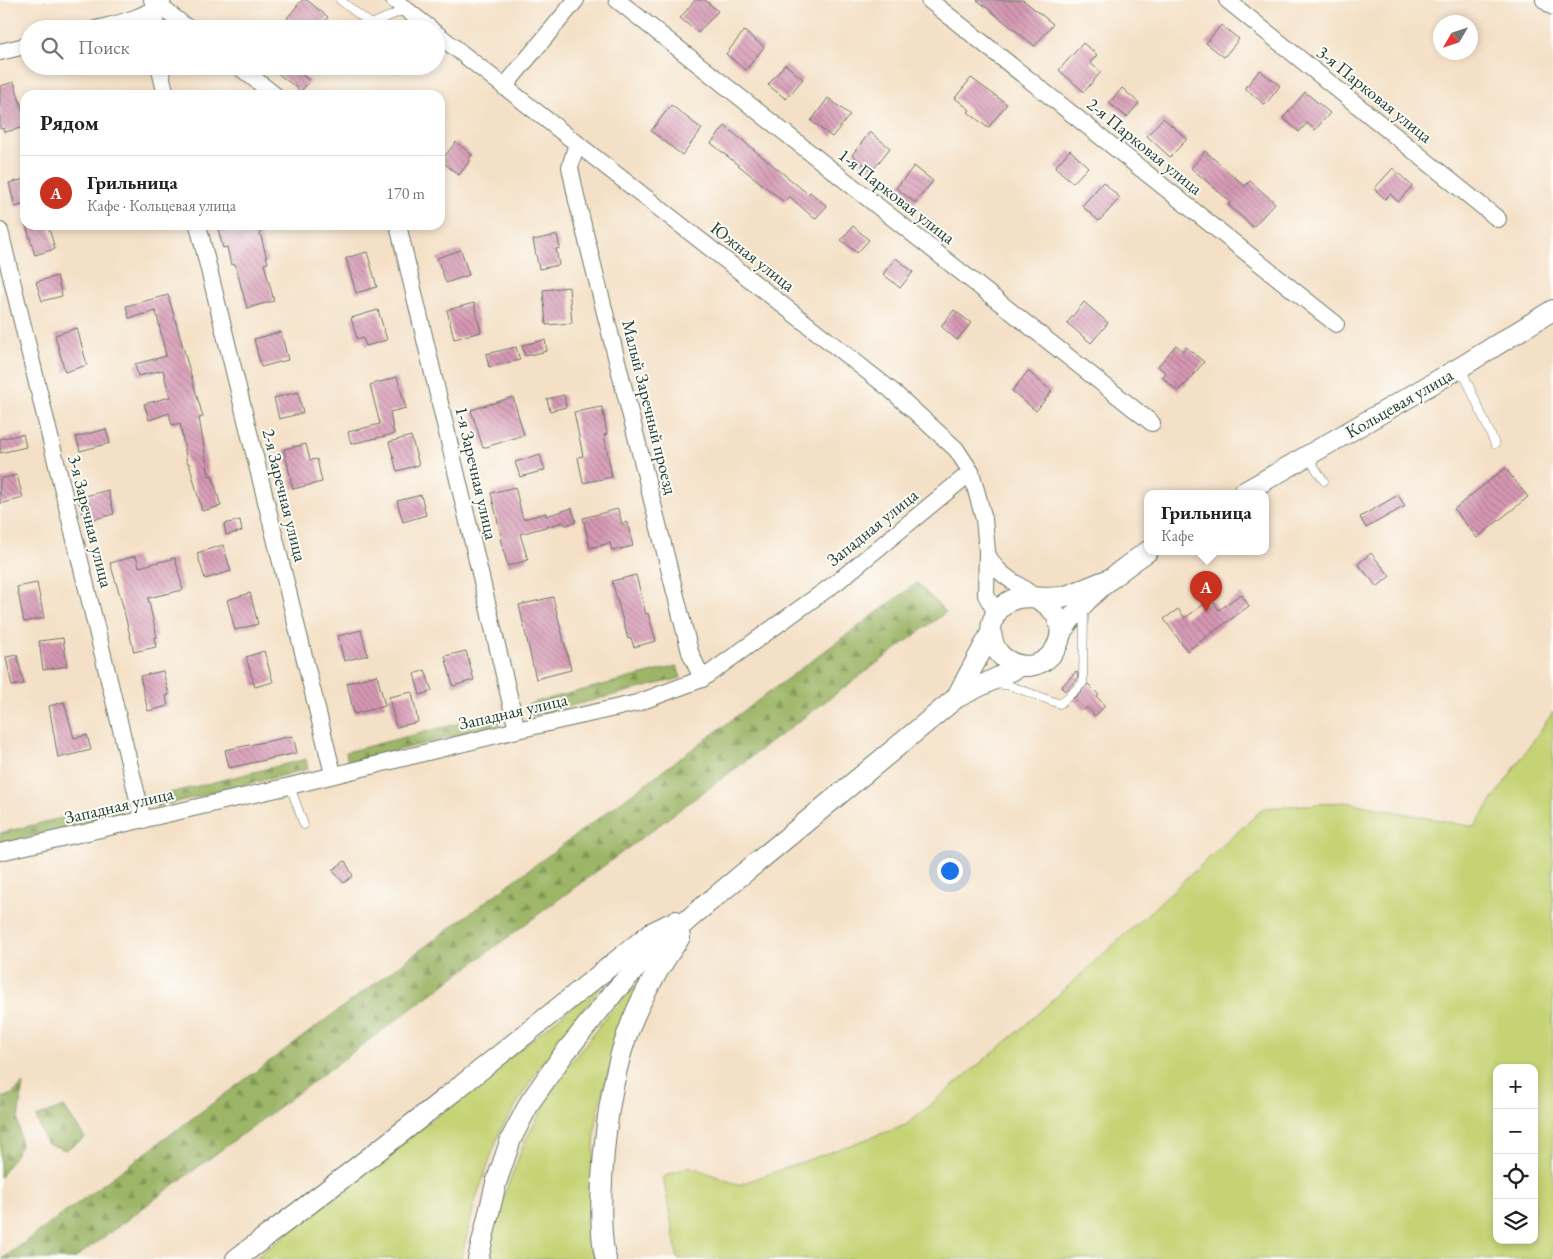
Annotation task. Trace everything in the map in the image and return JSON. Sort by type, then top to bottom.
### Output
[{"type":"street","points":[[504,87],[576,0]]},
{"type":"street","name":"1-я Парковая улица","points":[[617,0],[1152,423]]},
{"type":"street","name":"2-я Парковая улица","points":[[930,0],[1336,324]]},
{"type":"street","name":"3-я Парковая улица","points":[[1227,0],[1498,219]]},
{"type":"street","points":[[1544,0],[1553,7]]},
{"type":"street","points":[[129,20],[158,2]]},
{"type":"street","points":[[155,20],[158,2]]},
{"type":"street","points":[[158,2],[179,20]]},
{"type":"street","points":[[400,4],[419,20]]},
{"type":"street","name":"Южная улица","points":[[445,40],[891,390],[956,449],[971,472],[984,519],[987,551],[986,595],[996,613]]},
{"type":"street","points":[[0,52],[20,47]]},
{"type":"street","points":[[161,75],[165,90]]},
{"type":"street","points":[[249,75],[269,90]]},
{"type":"street","name":"Малый Заречный проезд","points":[[577,144],[570,167],[577,201],[690,652],[702,679]]},
{"type":"street","name":"2-я Заречная улица","points":[[199,230],[333,774]]},
{"type":"street","name":"1-я Заречная улица","points":[[399,230],[517,730]]},
{"type":"street","name":"3-я Заречная улица","points":[[0,231],[143,820]]},
{"type":"street","name":"Кольцевая улица","points":[[1248,490],[1461,367],[1553,310]]},
{"type":"street","name":"Западная улица","points":[[0,852],[290,786],[333,774],[637,703],[702,679],[836,582],[971,472]]},
{"type":"street","points":[[987,551],[991,563],[1001,574],[1046,603],[1054,611],[1061,633]]},
{"type":"street","points":[[1112,578],[1064,596],[1036,598],[1025,596],[1013,598],[1003,604],[996,613],[992,624],[991,633],[995,648],[1001,656],[1021,666],[1033,666],[1044,662],[1058,644],[1061,633],[1070,618],[1112,578],[1144,554]]},
{"type":"street","points":[[956,698],[991,633]]},
{"type":"street","points":[[478,1259],[496,1183],[511,1139],[530,1102],[563,1055],[615,991],[650,953],[698,911],[956,698],[1021,666]]},
{"type":"street","points":[[236,1259],[339,1182],[651,933],[698,911]]},
{"type":"street","points":[[606,1259],[601,1204],[604,1153],[610,1101],[621,1055],[632,1020],[648,988],[670,951],[698,911]]},
{"type":"lane","points":[[340,0],[366,20]]},
{"type":"lane","points":[[377,20],[400,4]]},
{"type":"lane","points":[[1461,367],[1495,444]]},
{"type":"lane","points":[[1307,456],[1324,481]]},
{"type":"lane","points":[[986,683],[1011,686],[1060,704],[1083,683],[1084,605]]},
{"type":"lane","points":[[290,786],[304,824]]},
{"type":"green space","points":[[917,583],[946,612],[74,1259],[2,1259]]},
{"type":"green space","points":[[677,666],[681,678],[531,716],[528,704]]},
{"type":"green space","points":[[1553,712],[1553,1259],[678,1259],[663,1177],[690,1166],[738,1185],[906,1125],[1013,1036],[1264,808],[1346,802],[1474,827]]},
{"type":"green space","points":[[499,713],[501,724],[348,763],[346,752]]},
{"type":"green space","points":[[306,759],[308,769],[156,807],[154,797]]},
{"type":"green space","points":[[119,804],[122,814],[0,844],[0,833]]},
{"type":"green space","points":[[644,977],[605,1082],[597,1118],[594,1171],[601,1259],[486,1259],[500,1206],[524,1143],[560,1077],[606,1017]]},
{"type":"green space","points":[[607,979],[542,1063],[500,1131],[476,1198],[461,1259],[254,1259],[370,1170]]},
{"type":"green space","points":[[23,1084],[18,1120],[21,1146],[0,1177],[0,1098],[11,1095]]},
{"type":"green space","points":[[64,1107],[85,1138],[65,1150],[46,1143],[36,1117]]},
{"type":"building","points":[[302,0],[307,0],[328,17],[326,20],[289,20],[287,18]]},
{"type":"building","points":[[695,0],[705,0],[718,11],[698,33],[680,18]]},
{"type":"building","points":[[977,0],[1023,0],[1053,24],[1035,46]]},
{"type":"building","points":[[1221,25],[1239,39],[1224,57],[1206,43]]},
{"type":"building","points":[[744,31],[764,47],[746,70],[726,54]]},
{"type":"building","points":[[1083,43],[1097,55],[1090,63],[1101,72],[1084,92],[1059,70]]},
{"type":"building","points":[[785,64],[803,79],[786,99],[768,85]]},
{"type":"building","points":[[1260,70],[1280,86],[1265,105],[1245,88]]},
{"type":"building","points":[[280,75],[302,75],[310,81],[300,90]]},
{"type":"building","points":[[971,78],[1007,104],[988,128],[968,112],[970,110],[955,98]]},
{"type":"building","points":[[14,82],[20,102],[20,128],[5,132],[4,128],[0,129],[0,86]]},
{"type":"building","points":[[1122,88],[1139,103],[1127,117],[1109,103]]},
{"type":"building","points":[[1305,92],[1330,113],[1315,130],[1307,123],[1299,132],[1283,118]]},
{"type":"building","points":[[828,98],[850,115],[832,137],[811,121]]},
{"type":"building","points":[[671,105],[702,129],[682,155],[651,131]]},
{"type":"building","points":[[1163,118],[1187,139],[1170,157],[1147,136]]},
{"type":"building","points":[[725,126],[808,194],[810,192],[827,206],[815,219],[789,196],[784,202],[711,143]]},
{"type":"building","points":[[870,132],[890,148],[872,171],[852,155]]},
{"type":"building","points":[[456,142],[472,155],[468,160],[470,161],[459,175],[445,164],[445,156]]},
{"type":"building","points":[[1070,150],[1088,167],[1073,183],[1055,167]]},
{"type":"building","points":[[1205,151],[1245,186],[1250,181],[1275,203],[1253,227],[1228,205],[1231,202],[1191,168]]},
{"type":"building","points":[[914,166],[933,181],[915,203],[896,188]]},
{"type":"building","points":[[1393,168],[1412,186],[1398,202],[1390,194],[1385,199],[1374,189]]},
{"type":"building","points":[[20,180],[20,206],[15,207],[9,183]]},
{"type":"building","points":[[1103,182],[1120,198],[1099,221],[1082,206]]},
{"type":"building","points":[[853,226],[869,240],[857,253],[841,240]]},
{"type":"building","points":[[28,230],[49,230],[55,249],[35,255]]},
{"type":"building","points":[[218,230],[259,230],[268,263],[264,264],[274,301],[247,308],[235,264],[231,265],[227,247],[223,248]]},
{"type":"building","points":[[557,235],[560,248],[556,249],[559,265],[539,269],[533,240]]},
{"type":"building","points":[[461,250],[469,275],[446,283],[437,258]]},
{"type":"building","points":[[367,252],[377,287],[356,293],[346,258]]},
{"type":"building","points":[[896,258],[913,272],[900,288],[883,274]]},
{"type":"building","points":[[57,276],[62,296],[42,301],[36,282]]},
{"type":"building","points":[[569,287],[572,323],[546,325],[543,290]]},
{"type":"building","points":[[168,295],[203,417],[199,418],[209,476],[212,475],[221,506],[202,511],[189,463],[187,463],[180,423],[172,425],[169,413],[149,420],[144,404],[170,397],[163,370],[138,376],[135,364],[166,356],[156,311],[129,318],[126,306]]},
{"type":"building","points":[[1084,302],[1108,323],[1091,343],[1067,323]]},
{"type":"building","points":[[474,303],[481,332],[454,339],[447,310]]},
{"type":"building","points":[[378,310],[387,340],[366,346],[363,338],[357,339],[351,318]]},
{"type":"building","points":[[954,310],[971,323],[957,340],[941,326]]},
{"type":"building","points":[[77,328],[87,365],[65,372],[55,335]]},
{"type":"building","points":[[281,332],[288,360],[261,367],[254,339]]},
{"type":"building","points":[[545,340],[547,351],[525,356],[522,345]]},
{"type":"building","points":[[1176,345],[1183,351],[1186,347],[1204,362],[1178,391],[1162,377],[1166,373],[1158,366]]},
{"type":"building","points":[[516,347],[520,360],[489,367],[486,354]]},
{"type":"building","points":[[1028,371],[1052,391],[1036,411],[1012,391]]},
{"type":"building","points":[[397,377],[406,408],[390,412],[394,434],[351,444],[348,432],[380,424],[370,385]]},
{"type":"building","points":[[298,392],[303,413],[279,419],[274,398]]},
{"type":"building","points":[[564,395],[566,407],[550,411],[547,399]]},
{"type":"building","points":[[513,397],[524,435],[483,448],[471,410]]},
{"type":"building","points":[[602,407],[607,434],[604,435],[612,477],[583,483],[578,457],[583,456],[574,412]]},
{"type":"building","points":[[106,429],[110,443],[80,451],[76,437]]},
{"type":"building","points":[[23,434],[26,447],[0,453],[0,439]]},
{"type":"building","points":[[411,436],[419,465],[397,471],[389,442]]},
{"type":"building","points":[[306,444],[310,460],[317,459],[322,482],[293,489],[284,449]]},
{"type":"building","points":[[540,455],[545,470],[520,477],[515,462]]},
{"type":"building","points":[[1505,468],[1528,497],[1477,538],[1454,509]]},
{"type":"building","points":[[17,475],[23,498],[0,504],[0,479]]},
{"type":"building","points":[[515,487],[523,519],[546,513],[546,516],[572,508],[576,522],[565,525],[564,522],[520,534],[528,560],[508,566],[500,539],[502,539],[491,493]]},
{"type":"building","points":[[108,490],[114,514],[84,522],[78,498]]},
{"type":"building","points":[[421,495],[426,515],[403,522],[397,501]]},
{"type":"building","points":[[1398,495],[1405,506],[1366,528],[1360,517]]},
{"type":"building","points":[[618,509],[622,524],[627,522],[633,546],[612,551],[610,543],[590,548],[583,518]]},
{"type":"building","points":[[240,520],[242,531],[226,535],[224,524]]},
{"type":"building","points":[[223,545],[231,571],[205,579],[197,553]]},
{"type":"building","points":[[1371,553],[1390,576],[1377,587],[1358,564]]},
{"type":"building","points":[[136,556],[139,567],[175,558],[183,590],[148,598],[157,637],[154,638],[156,647],[134,652],[110,563]]},
{"type":"building","points":[[636,575],[646,614],[648,613],[656,641],[634,647],[631,638],[628,639],[612,581]]},
{"type":"building","points":[[37,583],[44,618],[24,622],[17,587]]},
{"type":"building","points":[[250,593],[258,624],[235,630],[227,600]]},
{"type":"building","points":[[1241,594],[1249,606],[1187,651],[1164,619],[1178,609],[1185,618],[1211,599],[1219,610]]},
{"type":"building","points":[[553,597],[571,670],[536,679],[519,605]]},
{"type":"building","points":[[361,630],[368,655],[344,661],[338,636]]},
{"type":"building","points":[[63,638],[67,666],[43,670],[39,641]]},
{"type":"building","points":[[264,651],[273,682],[255,687],[246,657]]},
{"type":"building","points":[[466,651],[474,680],[453,686],[445,656]]},
{"type":"building","points":[[17,655],[24,684],[12,686],[6,657]]},
{"type":"building","points":[[425,670],[432,691],[420,695],[414,674]]},
{"type":"building","points":[[163,671],[169,695],[166,696],[168,706],[148,711],[140,676]]},
{"type":"building","points":[[1076,672],[1078,673],[1077,680],[1065,691],[1061,687]]},
{"type":"building","points":[[377,675],[385,706],[354,714],[347,683]]},
{"type":"building","points":[[1088,684],[1099,695],[1097,697],[1105,706],[1095,716],[1087,707],[1084,710],[1073,699]]},
{"type":"building","points":[[412,692],[418,722],[396,727],[389,697]]},
{"type":"building","points":[[64,702],[74,738],[87,735],[91,750],[58,758],[49,706]]},
{"type":"building","points":[[293,736],[297,753],[229,768],[225,750]]},
{"type":"building","points":[[345,861],[353,876],[344,883],[332,870]]},
{"type":"place","name":"Грильница","points":[[1206,612]]}]
